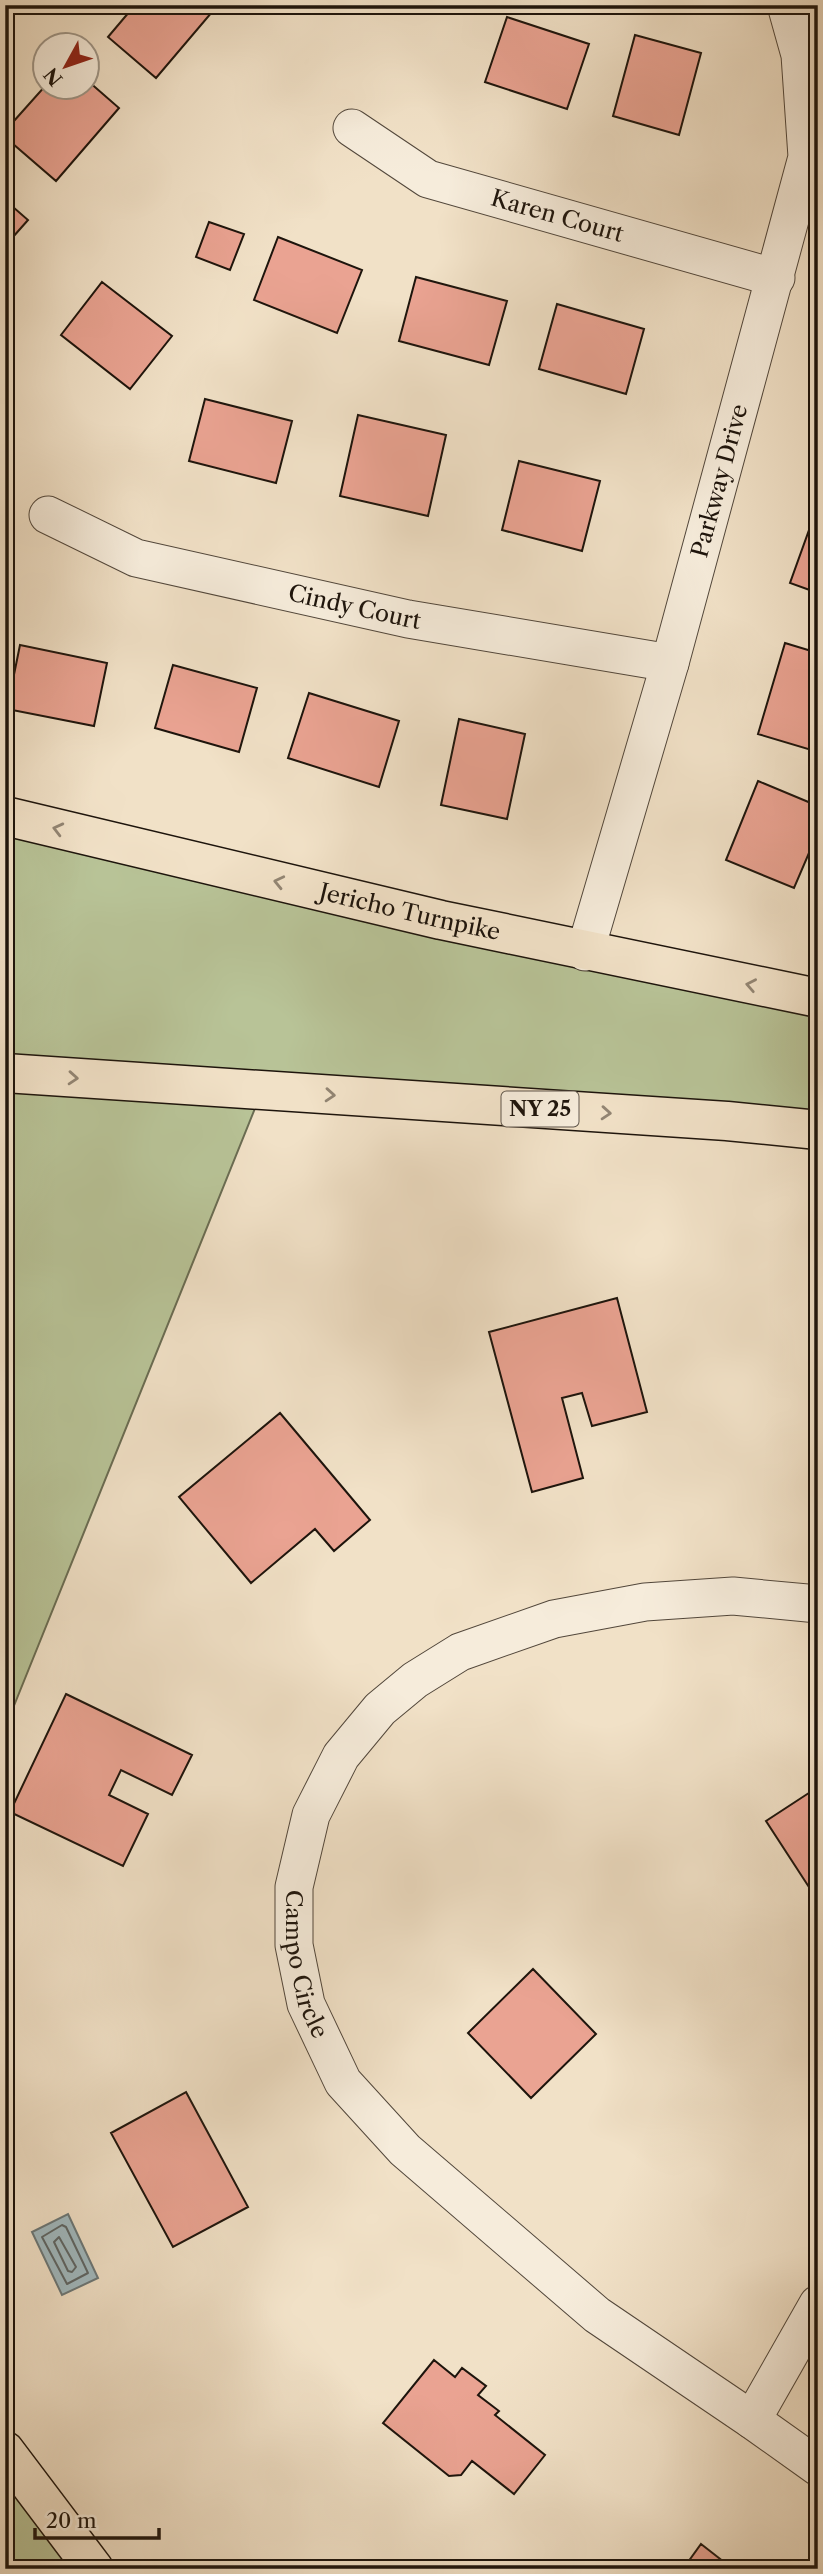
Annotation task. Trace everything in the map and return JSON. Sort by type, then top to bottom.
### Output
[{"type":"main road","name":"Jericho Turnpike","points":[[5,816],[585,952],[818,998]]},
{"type":"main road","name":"NY 25","points":[[5,1073],[727,1121],[818,1130]]},
{"type":"main road","points":[[5,2451],[94,2569]]},
{"type":"street","name":"Parkway Drive","points":[[585,952],[670,663],[807,157],[800,55],[786,5]]},
{"type":"street","name":"Karen Court","points":[[352,128],[428,179],[776,278]]},
{"type":"street","name":"Cindy Court","points":[[48,516],[136,558],[408,619],[670,663]]},
{"type":"street","name":"Campo Circle","points":[[818,1604],[733,1596],[645,1602],[554,1619],[460,1652],[415,1680],[380,1709],[341,1756],[311,1815],[294,1886],[294,1945],[306,2004],[343,2081],[405,2150],[597,2315],[818,2467]]},
{"type":"street","points":[[752,2420],[818,2304]]},
{"type":"green space","points":[[5,816],[818,998],[818,1130],[262,1091],[5,1728]]},
{"type":"green space","points":[[5,2451],[94,2569],[5,2569]]},
{"type":"water","points":[[68,2214],[98,2278],[62,2295],[32,2232]]},
{"type":"building","points":[[135,5],[218,5],[156,78],[108,37]]},
{"type":"building","points":[[507,17],[589,44],[567,109],[485,82]]},
{"type":"building","points":[[635,35],[701,53],[679,135],[613,116]]},
{"type":"building","points":[[102,93],[119,108],[56,181],[5,137],[5,131],[32,101],[102,102]]},
{"type":"building","points":[[5,200],[28,220],[5,246]]},
{"type":"building","points":[[209,222],[244,234],[230,270],[196,257]]},
{"type":"building","points":[[278,237],[362,270],[337,333],[254,300]]},
{"type":"building","points":[[416,277],[507,301],[489,365],[399,341]]},
{"type":"building","points":[[102,282],[172,336],[130,389],[61,335]]},
{"type":"building","points":[[557,304],[644,329],[626,394],[539,369]]},
{"type":"building","points":[[205,399],[292,421],[276,483],[189,461]]},
{"type":"building","points":[[358,415],[446,435],[428,516],[340,496]]},
{"type":"building","points":[[519,461],[600,481],[582,551],[502,530]]},
{"type":"building","points":[[818,505],[818,593],[790,583]]},
{"type":"building","points":[[785,643],[818,653],[818,752],[758,734]]},
{"type":"building","points":[[20,645],[107,663],[94,726],[7,709]]},
{"type":"building","points":[[173,665],[257,688],[239,752],[155,728]]},
{"type":"building","points":[[309,693],[399,721],[379,787],[288,758]]},
{"type":"building","points":[[459,719],[525,734],[507,819],[441,805]]},
{"type":"building","points":[[758,781],[818,806],[818,832],[794,888],[726,860]]},
{"type":"building","points":[[617,1298],[647,1412],[592,1426],[582,1393],[562,1398],[583,1478],[532,1492],[489,1332]]},
{"type":"building","points":[[280,1413],[370,1520],[334,1551],[315,1529],[251,1583],[179,1497]]},
{"type":"building","points":[[66,1694],[192,1755],[172,1795],[121,1770],[109,1795],[148,1814],[123,1866],[10,1812]]},
{"type":"building","points":[[818,1787],[818,1901],[766,1821]]},
{"type":"building","points":[[533,1969],[596,2034],[531,2098],[468,2033]]},
{"type":"building","points":[[186,2092],[248,2207],[173,2247],[111,2133]]},
{"type":"building","points":[[434,2360],[455,2377],[462,2368],[486,2386],[478,2395],[499,2411],[495,2415],[545,2455],[514,2494],[472,2461],[461,2475],[449,2476],[383,2423]]},
{"type":"building","points":[[701,2544],[733,2569],[683,2569]]}]
